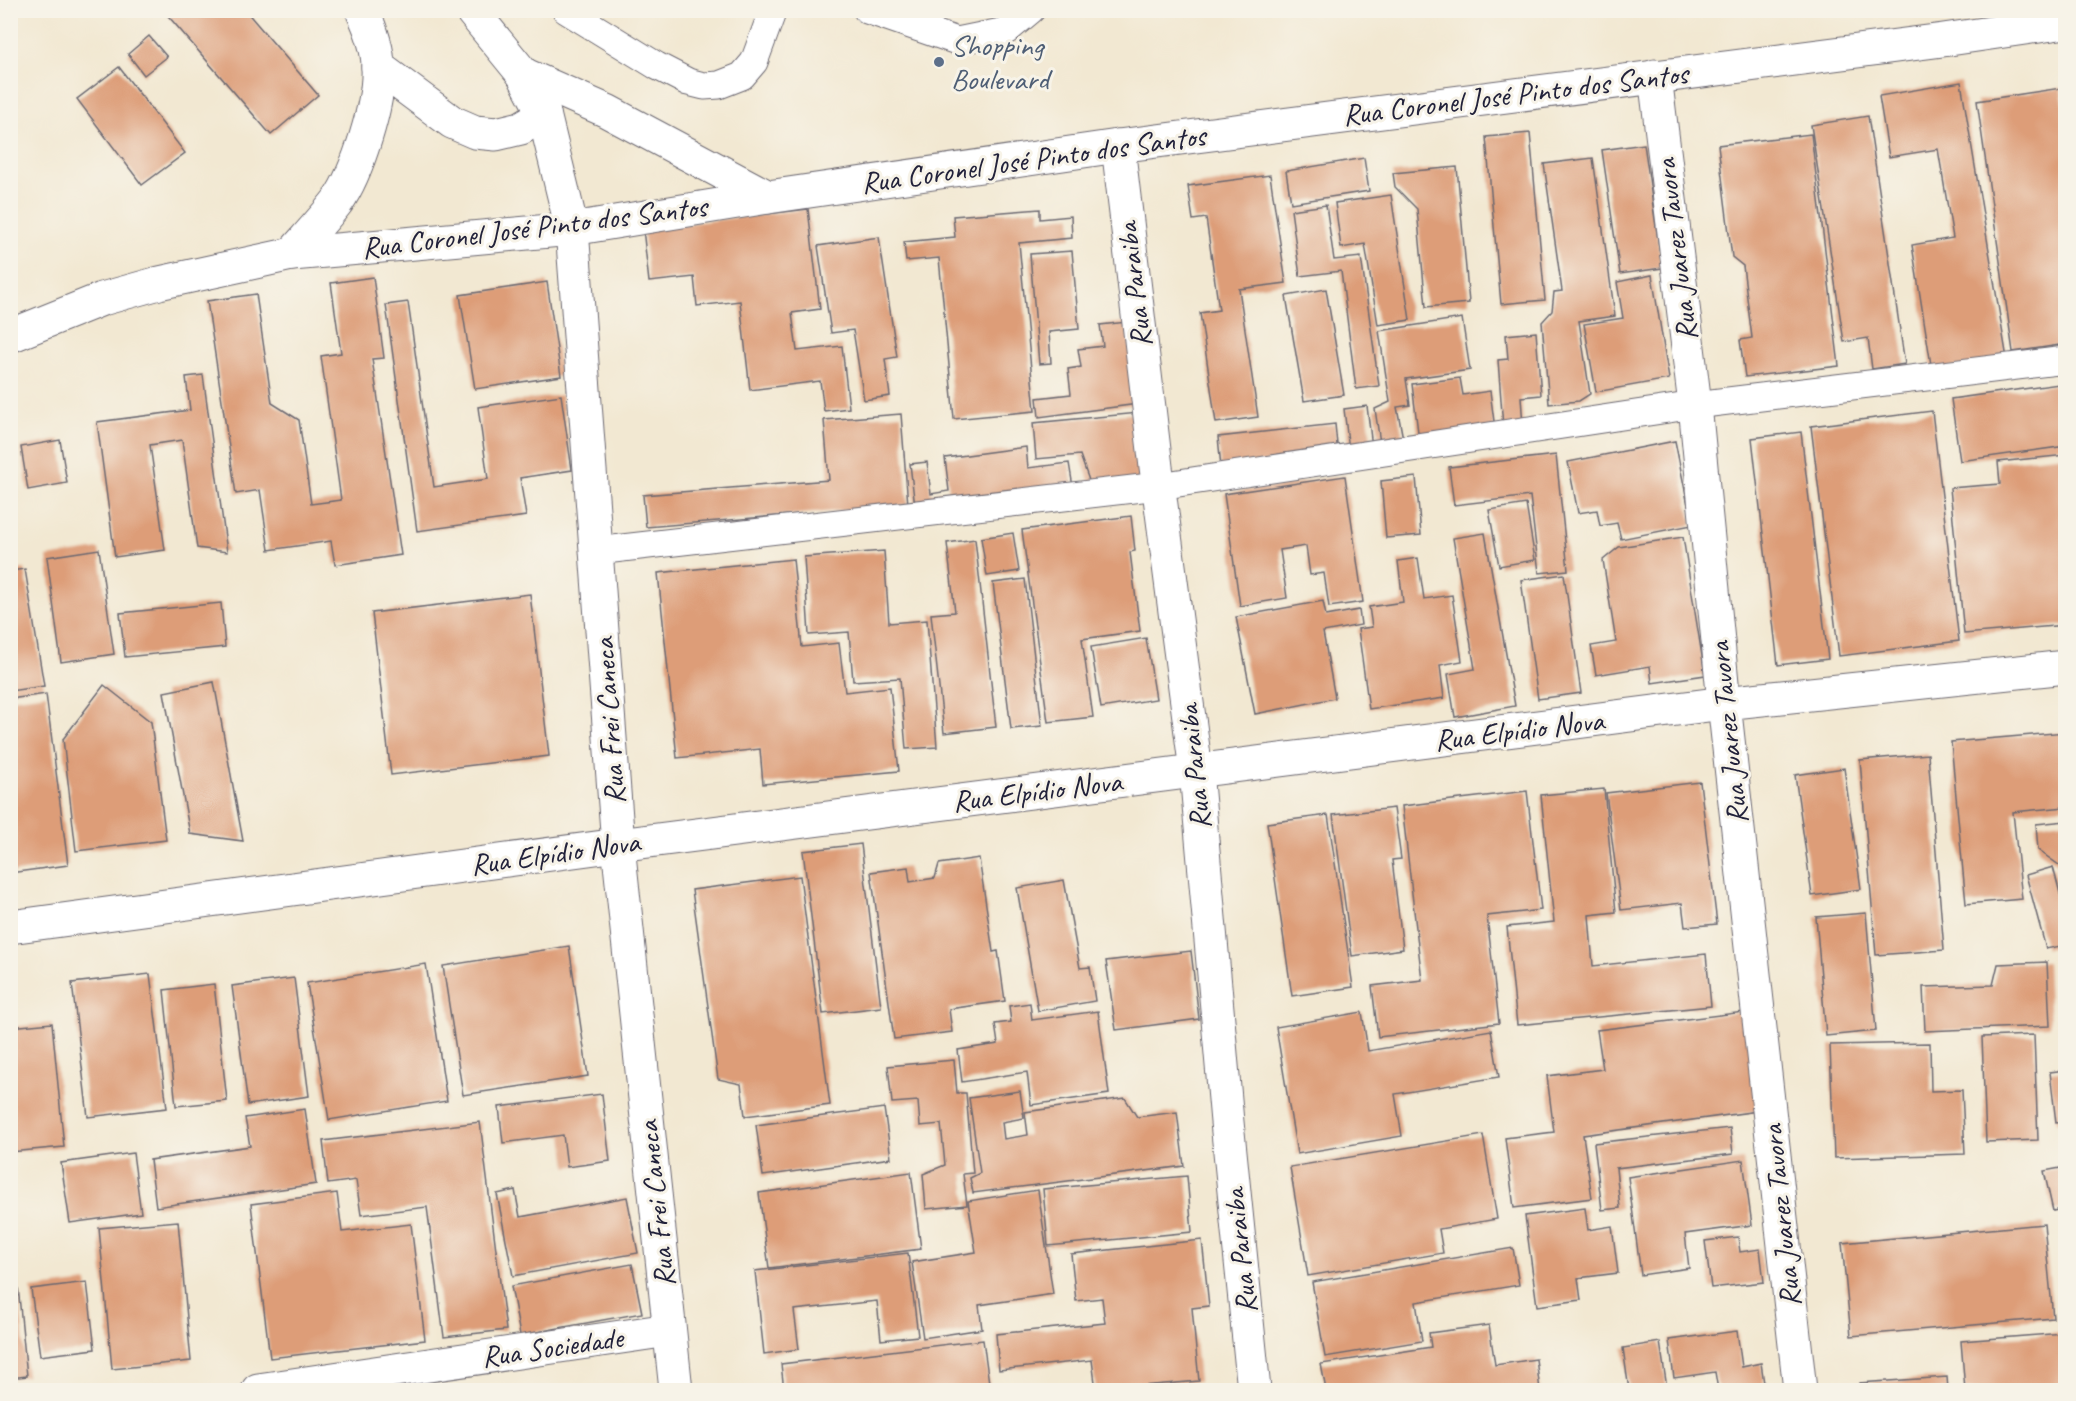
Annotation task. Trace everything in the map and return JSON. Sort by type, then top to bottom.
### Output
[{"type":"street","points":[[292,254],[338,200],[359,160],[375,100],[378,67],[369,25],[362,10]]},
{"type":"street","name":"Rua Frei Caneca","points":[[471,10],[523,74],[544,114],[572,229],[618,844],[676,1390]]},
{"type":"street","name":"Rua Coronel José Pinto dos Santos","points":[[10,336],[102,299],[292,254],[572,229],[768,197],[1118,146],[1943,40],[2066,22]]},
{"type":"street","points":[[378,67],[452,122],[475,132],[496,134],[522,128],[544,114]]},
{"type":"street","points":[[523,74],[607,111],[768,197]]},
{"type":"street","name":"Rua Juarez Tavora","points":[[1655,76],[1695,405],[1724,703],[1800,1390]]},
{"type":"street","name":"Rua Paraiba","points":[[1118,146],[1196,771],[1227,1122],[1254,1390]]},
{"type":"street","name":"Rua Elpídio Nova","points":[[10,927],[618,844],[1724,703],[2066,667]]},
{"type":"street","name":"Rua Sociedade","points":[[258,1390],[669,1330]]},
{"type":"lane","points":[[566,10],[657,66],[688,82],[704,86],[719,85],[742,76],[754,62],[773,10]]},
{"type":"lane","points":[[867,10],[957,40],[1006,30],[1031,10]]},
{"type":"lane","points":[[596,551],[1159,486],[1695,405],[2066,360]]},
{"type":"building","points":[[163,10],[245,10],[318,95],[271,135]]},
{"type":"building","points":[[149,36],[167,57],[144,75],[128,54]]},
{"type":"building","points":[[119,67],[185,153],[142,185],[77,99]]},
{"type":"building","points":[[1961,82],[2007,359],[1932,371],[1912,245],[1953,238],[1938,149],[1889,157],[1879,96]]},
{"type":"building","points":[[2061,88],[2066,118],[2066,344],[2013,352],[1977,101]]},
{"type":"building","points":[[1868,116],[1905,364],[1872,369],[1868,338],[1844,342],[1811,125]]},
{"type":"building","points":[[1530,133],[1545,300],[1501,304],[1486,137]]},
{"type":"building","points":[[1811,134],[1839,366],[1745,377],[1740,340],[1752,338],[1743,266],[1732,257],[1718,145]]},
{"type":"building","points":[[1644,144],[1662,268],[1620,274],[1602,150]]},
{"type":"building","points":[[1364,158],[1369,191],[1291,203],[1286,171]]},
{"type":"building","points":[[1593,158],[1615,316],[1579,321],[1590,394],[1579,401],[1549,404],[1542,322],[1552,311],[1554,292],[1562,291],[1544,164]]},
{"type":"building","points":[[1457,167],[1469,303],[1426,307],[1417,209],[1395,187],[1393,173]]},
{"type":"building","points":[[1270,175],[1286,283],[1239,289],[1258,417],[1216,423],[1200,313],[1219,310],[1206,218],[1193,220],[1188,186]]},
{"type":"building","points":[[1391,195],[1410,320],[1378,325],[1365,244],[1341,248],[1335,203]]},
{"type":"building","points":[[1326,205],[1334,260],[1361,257],[1379,386],[1356,389],[1341,271],[1300,276],[1291,210]]},
{"type":"building","points":[[808,209],[820,309],[792,313],[797,351],[842,346],[849,408],[824,411],[820,381],[750,390],[740,301],[697,306],[694,277],[649,282],[643,229]]},
{"type":"building","points":[[1040,209],[1040,219],[1071,216],[1072,238],[1019,243],[1035,411],[954,419],[939,258],[906,261],[904,242],[955,237],[953,216]]},
{"type":"building","points":[[879,237],[897,357],[885,359],[890,396],[864,400],[853,330],[831,333],[818,246]]},
{"type":"building","points":[[1072,251],[1079,329],[1049,332],[1051,363],[1039,364],[1030,254]]},
{"type":"building","points":[[1652,275],[1669,379],[1596,392],[1584,324],[1623,318],[1617,282]]},
{"type":"building","points":[[373,277],[384,358],[372,359],[401,555],[335,565],[331,541],[269,550],[260,490],[236,494],[207,301],[256,294],[272,403],[299,420],[311,504],[341,500],[321,356],[341,353],[331,283]]},
{"type":"building","points":[[547,282],[561,376],[475,389],[460,295]]},
{"type":"building","points":[[1326,289],[1344,395],[1304,401],[1286,296]]},
{"type":"building","points":[[408,302],[434,487],[488,479],[478,407],[561,395],[572,470],[520,478],[526,516],[417,531],[386,305]]},
{"type":"building","points":[[1462,318],[1470,370],[1406,379],[1410,405],[1397,407],[1403,439],[1380,443],[1375,409],[1390,402],[1379,331]]},
{"type":"building","points":[[1127,322],[1138,404],[1039,417],[1037,398],[1071,394],[1068,369],[1081,367],[1078,349],[1103,346],[1100,325]]},
{"type":"building","points":[[1536,332],[1541,395],[1521,397],[1523,426],[1503,427],[1498,360],[1508,359],[1506,335]]},
{"type":"building","points":[[203,375],[227,552],[197,548],[182,440],[150,445],[165,550],[115,557],[97,422],[190,410],[186,377]]},
{"type":"building","points":[[1460,378],[1463,395],[1490,391],[1495,429],[1419,440],[1412,384]]},
{"type":"building","points":[[2066,383],[2066,446],[1960,461],[1951,399]]},
{"type":"building","points":[[1367,406],[1372,447],[1349,450],[1344,409]]},
{"type":"building","points":[[1932,411],[1959,641],[1839,656],[1811,426]]},
{"type":"building","points":[[1139,413],[1145,480],[1091,486],[1080,455],[1036,459],[1033,423]]},
{"type":"building","points":[[901,414],[908,505],[646,527],[643,495],[829,480],[824,420]]},
{"type":"building","points":[[1335,424],[1338,455],[1221,467],[1218,437]]},
{"type":"building","points":[[1801,432],[1828,659],[1778,665],[1752,438]]},
{"type":"building","points":[[60,440],[67,483],[28,490],[21,447]]},
{"type":"building","points":[[1675,441],[1692,525],[1621,539],[1617,523],[1600,526],[1597,510],[1578,513],[1568,462]]},
{"type":"building","points":[[1026,447],[1028,468],[1069,463],[1073,487],[915,507],[910,464],[927,462],[931,494],[949,491],[945,458]]},
{"type":"building","points":[[1556,455],[1568,570],[1539,573],[1530,496],[1454,505],[1449,467]]},
{"type":"building","points":[[2066,455],[2066,625],[1964,634],[1950,488],[2000,484],[1998,462]]},
{"type":"building","points":[[1345,476],[1363,602],[1329,607],[1324,573],[1310,575],[1306,546],[1280,550],[1287,598],[1240,606],[1224,494]]},
{"type":"building","points":[[1416,477],[1421,535],[1386,538],[1381,481]]},
{"type":"building","points":[[1526,504],[1535,560],[1499,566],[1489,510]]},
{"type":"building","points":[[1131,516],[1135,551],[1130,552],[1140,631],[1082,639],[1093,717],[1048,722],[1022,530]]},
{"type":"building","points":[[1013,533],[1019,571],[987,576],[981,538]]},
{"type":"building","points":[[1485,533],[1515,706],[1455,717],[1448,674],[1475,669],[1453,538]]},
{"type":"building","points":[[1683,537],[1705,675],[1652,683],[1650,666],[1596,675],[1591,646],[1616,642],[1603,560],[1619,547]]},
{"type":"building","points":[[975,539],[996,727],[944,733],[931,614],[955,612],[947,543]]},
{"type":"building","points":[[99,549],[114,654],[61,662],[47,557]]},
{"type":"building","points":[[884,551],[889,623],[927,620],[937,747],[906,749],[900,678],[853,681],[849,632],[809,635],[804,557]]},
{"type":"building","points":[[1418,558],[1424,599],[1452,595],[1462,661],[1440,665],[1444,698],[1369,709],[1358,629],[1372,627],[1369,607],[1403,602],[1398,561]]},
{"type":"building","points":[[793,559],[802,647],[839,643],[845,692],[890,687],[899,771],[763,784],[760,749],[677,758],[658,573]]},
{"type":"building","points":[[25,569],[44,686],[10,691],[10,571]]},
{"type":"building","points":[[1564,574],[1581,693],[1538,699],[1521,580]]},
{"type":"building","points":[[1025,579],[1042,726],[1011,729],[993,583]]},
{"type":"building","points":[[530,594],[549,756],[391,775],[372,613]]},
{"type":"building","points":[[1323,601],[1326,616],[1359,610],[1361,625],[1323,632],[1335,698],[1255,714],[1236,617]]},
{"type":"building","points":[[221,603],[225,647],[125,657],[120,613]]},
{"type":"building","points":[[1146,638],[1156,699],[1101,708],[1091,647]]},
{"type":"building","points":[[214,682],[243,841],[190,834],[164,692]]},
{"type":"building","points":[[104,685],[151,722],[166,840],[76,851],[63,739]]},
{"type":"building","points":[[46,694],[68,865],[10,873],[10,699]]},
{"type":"building","points":[[2066,732],[2066,807],[2013,812],[2022,899],[1966,904],[1951,742]]},
{"type":"building","points":[[1928,754],[1944,950],[1876,955],[1860,760]]},
{"type":"building","points":[[1844,768],[1861,889],[1812,896],[1795,775]]},
{"type":"building","points":[[1700,782],[1717,924],[1685,927],[1682,903],[1621,910],[1606,793]]},
{"type":"building","points":[[1604,789],[1616,912],[1589,915],[1593,966],[1706,954],[1711,1006],[1517,1025],[1507,927],[1554,922],[1541,795]]},
{"type":"building","points":[[1527,791],[1541,910],[1487,916],[1499,1023],[1378,1037],[1372,986],[1422,980],[1402,806]]},
{"type":"building","points":[[1394,808],[1401,859],[1392,860],[1403,949],[1352,956],[1333,815]]},
{"type":"building","points":[[1328,815],[1353,987],[1292,996],[1267,823]]},
{"type":"building","points":[[2066,821],[2066,870],[2038,850],[2036,824]]},
{"type":"building","points":[[861,844],[881,1007],[823,1014],[803,851]]},
{"type":"building","points":[[979,858],[993,952],[998,951],[1005,1001],[949,1009],[952,1032],[894,1039],[871,872],[908,867],[910,882],[935,878],[939,864]]},
{"type":"building","points":[[2053,867],[2066,916],[2066,945],[2046,949],[2026,875]]},
{"type":"building","points":[[800,876],[830,1105],[745,1116],[741,1084],[718,1079],[692,890]]},
{"type":"building","points":[[1064,880],[1080,968],[1090,967],[1095,1001],[1038,1011],[1017,888]]},
{"type":"building","points":[[1866,913],[1876,1031],[1826,1036],[1816,917]]},
{"type":"building","points":[[569,946],[588,1076],[463,1095],[443,966]]},
{"type":"building","points":[[1191,951],[1199,1019],[1116,1030],[1106,961]]},
{"type":"building","points":[[2047,962],[2050,1026],[1925,1031],[1923,987],[1993,985],[1998,964]]},
{"type":"building","points":[[426,964],[447,1101],[329,1120],[307,983]]},
{"type":"building","points":[[150,974],[167,1108],[88,1117],[72,983]]},
{"type":"building","points":[[294,978],[309,1096],[248,1105],[232,986]]},
{"type":"building","points":[[214,984],[227,1101],[176,1106],[164,990]]},
{"type":"building","points":[[1030,1003],[1032,1020],[1098,1011],[1109,1094],[1031,1105],[1027,1072],[962,1082],[958,1050],[998,1044],[995,1024],[1011,1022],[1009,1006]]},
{"type":"building","points":[[1752,1011],[1765,1110],[1583,1135],[1592,1198],[1514,1208],[1505,1138],[1554,1132],[1547,1076],[1603,1069],[1597,1030]]},
{"type":"building","points":[[1362,1012],[1368,1051],[1491,1030],[1499,1077],[1395,1094],[1402,1136],[1297,1154],[1276,1027]]},
{"type":"building","points":[[52,1023],[64,1147],[10,1152],[10,1027]]},
{"type":"building","points":[[2034,1035],[2038,1140],[1986,1142],[1982,1037]]},
{"type":"building","points":[[1930,1043],[1931,1091],[1962,1090],[1965,1154],[1834,1158],[1830,1045]]},
{"type":"building","points":[[954,1060],[957,1093],[966,1093],[973,1173],[963,1174],[967,1205],[926,1209],[923,1174],[945,1165],[941,1124],[920,1126],[918,1101],[892,1103],[888,1066]]},
{"type":"building","points":[[2066,1070],[2066,1122],[2056,1123],[2050,1072]]},
{"type":"building","points":[[1020,1091],[1024,1118],[1002,1122],[1004,1139],[1028,1135],[1025,1112],[1125,1098],[1137,1117],[1177,1112],[1184,1166],[973,1193],[970,1178],[980,1173],[969,1098]]},
{"type":"building","points":[[602,1094],[610,1161],[567,1167],[563,1135],[503,1143],[499,1107]]},
{"type":"building","points":[[884,1108],[891,1158],[763,1176],[756,1125]]},
{"type":"building","points":[[305,1109],[316,1184],[156,1207],[150,1160],[250,1146],[245,1118]]},
{"type":"building","points":[[480,1122],[506,1330],[444,1337],[427,1207],[361,1215],[356,1180],[328,1184],[323,1141]]},
{"type":"building","points":[[1730,1128],[1733,1154],[1616,1168],[1620,1208],[1602,1210],[1594,1143]]},
{"type":"building","points":[[1483,1135],[1497,1219],[1439,1229],[1443,1253],[1308,1276],[1290,1167]]},
{"type":"building","points":[[133,1153],[141,1213],[70,1223],[61,1163]]},
{"type":"building","points":[[1743,1160],[1752,1225],[1685,1234],[1689,1268],[1641,1275],[1628,1177]]},
{"type":"building","points":[[2066,1167],[2066,1208],[2053,1211],[2044,1171]]},
{"type":"building","points":[[911,1172],[921,1249],[769,1268],[759,1193]]},
{"type":"building","points":[[1187,1176],[1192,1232],[1048,1246],[1043,1189]]},
{"type":"building","points":[[515,1190],[520,1217],[627,1197],[638,1253],[513,1276],[497,1194]]},
{"type":"building","points":[[1038,1190],[1053,1294],[979,1305],[982,1329],[923,1338],[912,1262],[976,1252],[968,1201]]},
{"type":"building","points":[[337,1193],[342,1232],[411,1224],[425,1340],[270,1358],[251,1204]]},
{"type":"building","points":[[1585,1208],[1588,1230],[1612,1226],[1618,1273],[1578,1278],[1581,1300],[1537,1306],[1525,1216]]},
{"type":"building","points":[[178,1221],[191,1361],[112,1369],[99,1228]]},
{"type":"building","points":[[2044,1224],[2053,1318],[1851,1336],[1842,1243]]},
{"type":"building","points":[[1738,1237],[1740,1252],[1760,1249],[1764,1282],[1711,1288],[1705,1241]]},
{"type":"building","points":[[1202,1240],[1209,1306],[1192,1308],[1199,1381],[1096,1390],[1092,1360],[999,1370],[996,1334],[1105,1323],[1102,1298],[1076,1301],[1071,1254]]},
{"type":"building","points":[[1513,1248],[1519,1285],[1416,1302],[1422,1341],[1325,1357],[1312,1282]]},
{"type":"building","points":[[908,1253],[918,1336],[881,1340],[877,1301],[794,1310],[799,1349],[764,1354],[755,1271]]},
{"type":"building","points":[[10,1256],[15,1256],[27,1376],[10,1378]]},
{"type":"building","points":[[632,1264],[642,1313],[520,1335],[511,1286]]},
{"type":"building","points":[[87,1282],[95,1349],[40,1356],[31,1289]]},
{"type":"building","points":[[1489,1325],[1495,1365],[1536,1359],[1540,1390],[1326,1390],[1321,1364],[1431,1347],[1429,1333]]},
{"type":"building","points":[[1737,1331],[1742,1367],[1761,1363],[1765,1390],[1718,1390],[1715,1372],[1674,1378],[1669,1340]]},
{"type":"building","points":[[2064,1333],[2066,1390],[1965,1390],[1961,1341]]},
{"type":"building","points":[[983,1340],[990,1390],[784,1390],[781,1364]]},
{"type":"building","points":[[1660,1342],[1667,1388],[1629,1390],[1623,1348]]},
{"type":"building","points":[[1947,1377],[1948,1390],[1859,1390],[1859,1383]]},
{"type":"place","name":"Shopping Boulevard","points":[[939,62]]}]
